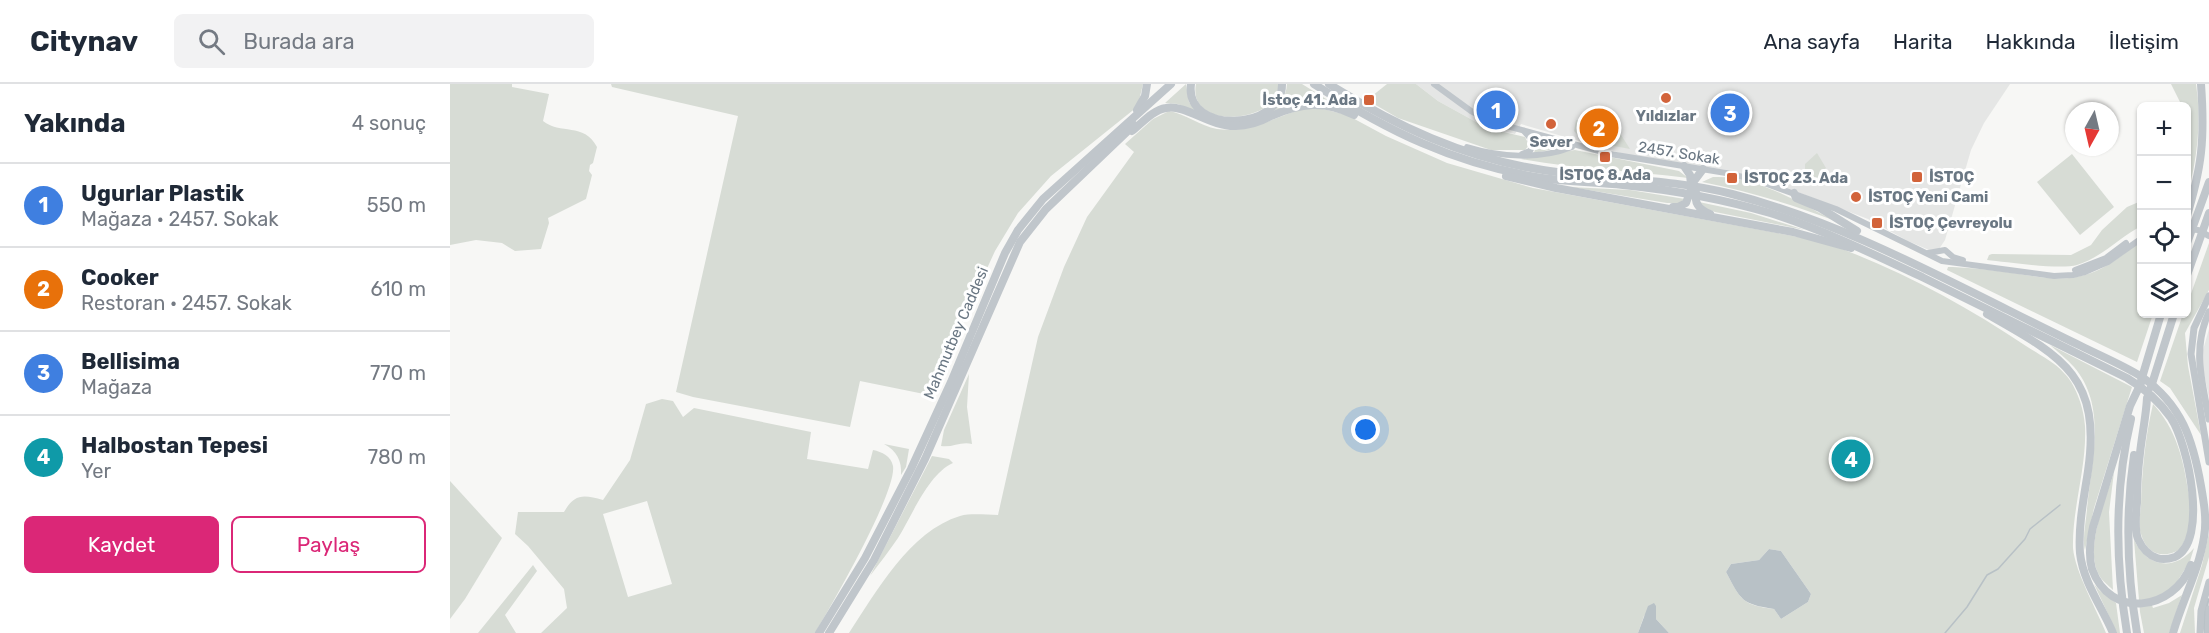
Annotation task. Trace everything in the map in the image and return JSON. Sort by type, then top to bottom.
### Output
[{"type":"highway","points":[[1112,136],[1138,110],[1144,99],[1147,84]]},
{"type":"highway","name":"Mahmutbey Caddesi","points":[[819,633],[865,558],[911,469],[1012,239],[1043,199],[1171,84]]},
{"type":"highway","name":"Mahmutbey Caddesi","points":[[829,633],[874,560],[915,480],[945,417],[1020,242],[1046,209],[1179,84]]},
{"type":"highway","points":[[1191,84],[1191,96],[1200,111],[1221,120],[1231,121],[1250,118],[1266,111],[1279,98],[1282,84]]},
{"type":"highway","points":[[1314,84],[1378,123],[1410,139],[1492,172],[1526,182],[1743,222]]},
{"type":"highway","points":[[1329,84],[1381,116],[1432,140],[1479,156],[1532,168],[1689,189],[1769,204],[1828,224],[2128,374],[2148,381],[2155,397],[2171,419],[2183,444],[2194,499],[2193,538],[2185,550],[2167,559],[2157,558],[2145,551],[2137,534],[2138,477],[2155,397],[2173,318]]},
{"type":"highway","points":[[2191,212],[2203,144],[2201,84]]},
{"type":"highway","points":[[1122,138],[1159,110],[1173,108],[1211,123],[1236,126],[1259,122],[1298,106],[1319,104],[1339,108],[1369,122],[1378,123]]},
{"type":"highway","points":[[1456,157],[1543,178],[1689,189]]},
{"type":"highway","points":[[1607,197],[1678,207],[1688,201],[1690,175],[1683,166]]},
{"type":"highway","points":[[1689,189],[1696,176],[1707,170]]},
{"type":"highway","points":[[1707,170],[1699,180],[1695,191],[1697,205],[1708,213],[1831,242],[1929,276]]},
{"type":"highway","points":[[2191,215],[2209,182]]},
{"type":"highway","points":[[1702,192],[1802,224],[1856,245],[1897,265]]},
{"type":"highway","points":[[1794,193],[1796,198],[1820,208],[1850,227],[1906,255],[1929,276],[2046,349],[2064,363],[2079,383],[2088,407],[2091,437],[2080,553],[2100,584],[2115,597],[2136,604],[2152,603],[2172,593],[2187,575],[2196,553],[2204,510]]},
{"type":"highway","points":[[2191,267],[2209,216]]},
{"type":"highway","points":[[2127,633],[2118,564],[2118,501],[2124,454],[2141,383],[2161,318]]},
{"type":"highway","points":[[2113,633],[2098,602],[2088,568],[2090,546],[2093,528],[2127,413],[2141,383]]},
{"type":"highway","points":[[2155,397],[2181,418],[2192,442],[2204,510],[2203,544],[2173,633]]},
{"type":"highway","points":[[2138,633],[2128,562],[2128,512],[2135,451],[2155,397]]},
{"type":"main road","name":"2457. Sokak","points":[[1434,84],[1479,116],[1523,130],[1622,156],[1756,180],[1794,193],[1855,218],[1942,261]]},
{"type":"main road","points":[[1511,155],[1530,151],[1532,147],[1530,138],[1523,130]]},
{"type":"main road","points":[[1432,140],[1454,143],[1488,153],[1526,156],[1559,151],[1572,147],[1574,144]]},
{"type":"main road","points":[[2191,217],[2209,216]]},
{"type":"main road","points":[[2191,229],[2198,230],[2209,236]]},
{"type":"main road","points":[[1920,251],[1933,253],[1947,250],[1950,255],[1961,260],[2039,271],[2073,271],[2106,258],[2137,236]]},
{"type":"main road","points":[[1940,251],[1938,256],[1942,261],[2054,276],[2073,275],[2108,262],[2137,242]]},
{"type":"main road","points":[[1942,261],[1948,260],[1950,255]]},
{"type":"main road","points":[[2209,296],[2196,324],[2191,348],[2209,462]]},
{"type":"main road","points":[[2209,312],[2201,332],[2198,350],[2209,419]]},
{"type":"main road","points":[[2200,633],[2201,611],[2209,582]]},
{"type":"main road","points":[[2208,633],[2209,609]]},
{"type":"shaded area","points":[[450,84],[512,84],[512,87],[549,94],[543,121],[557,127],[579,131],[592,139],[597,147],[593,163],[590,165],[589,171],[592,175],[586,199],[548,218],[549,223],[541,249],[515,251],[502,243],[476,240],[450,245]]},
{"type":"shaded area","points":[[611,84],[1143,84],[1138,105],[1051,176],[1018,213],[995,251],[929,395],[860,381],[850,427],[676,392],[738,116],[612,87]]},
{"type":"shaded area","points":[[1186,84],[1189,102],[1196,112],[1178,104],[1165,103]]},
{"type":"shaded area","points":[[1196,84],[1280,84],[1275,98],[1266,107],[1254,113],[1226,116],[1213,114],[1203,108],[1196,98]]},
{"type":"shaded area","points":[[1287,84],[1302,84],[1331,102],[1304,101],[1272,112],[1286,92]]},
{"type":"shaded area","points":[[1387,84],[1416,84],[1438,101],[1487,128],[1525,137],[1529,145],[1525,150],[1491,150],[1398,118],[1367,100]]},
{"type":"shaded area","name":"İSTOÇ","points":[[1416,84],[2010,84],[1984,123],[1971,150],[1945,240],[1939,249],[1929,250],[1868,219],[1766,180],[1727,170],[1627,155],[1521,124],[1515,134],[1487,128],[1438,101]]},
{"type":"shaded area","points":[[2171,84],[2196,84],[2199,112],[2198,141],[2191,178],[2191,102],[2180,102]]},
{"type":"shaded area","points":[[1302,109],[1323,109],[1347,115],[1386,136],[1447,163],[1533,188],[1820,241],[1874,262],[1952,300],[2046,358],[2068,377],[2081,405],[2085,441],[2073,548],[2082,579],[2106,633],[1669,633],[1656,619],[1656,606],[1644,616],[1638,633],[849,633],[896,565],[925,535],[960,516],[998,515],[1038,337],[1064,267],[1087,217],[1134,152],[1125,144],[1153,119],[1169,111],[1217,129],[1229,130],[1261,124]],"holes":[[[1769,549],[1781,551],[1811,594],[1808,602],[1781,619],[1774,609],[1744,600],[1726,572],[1731,564],[1759,560]]]},
{"type":"shaded area","points":[[1609,116],[1630,149],[1592,142],[1593,134],[1604,135]]},
{"type":"shaded area","points":[[1576,120],[1590,122],[1587,140],[1583,140],[1574,131]]},
{"type":"shaded area","points":[[1534,139],[1565,147],[1534,153],[1536,146]]},
{"type":"shaded area","points":[[1575,150],[1679,171],[1688,178],[1521,159]]},
{"type":"shaded area","points":[[1817,153],[1826,168],[1821,172],[1821,178],[1805,179],[1805,164]]},
{"type":"shaded area","points":[[2070,156],[2074,156],[2114,207],[2080,235],[2037,182]]},
{"type":"shaded area","points":[[1713,177],[1729,177],[1760,185],[1833,220],[1769,198],[1702,182]]},
{"type":"shaded area","points":[[1570,187],[1630,190],[1685,199],[1679,203],[1667,203]]},
{"type":"shaded area","points":[[1699,202],[1751,213],[1805,230],[1715,212]]},
{"type":"shaded area","points":[[2137,203],[2137,228],[2086,262],[2069,266],[2046,266],[1987,260],[1992,254],[2071,255],[2091,245],[2102,230],[2127,207]]},
{"type":"shaded area","points":[[2209,243],[2209,290],[2185,333],[2188,366],[2201,435],[2170,388],[2160,381],[2182,318],[2191,318],[2191,294]]},
{"type":"shaded area","points":[[2137,244],[2137,318],[2152,318],[2137,362],[1947,270],[1948,267],[1960,267],[2042,277],[2071,278],[2091,273],[2117,259]]},
{"type":"shaded area","points":[[2209,329],[2209,398],[2203,368],[2203,350]]},
{"type":"shaded area","points":[[2050,345],[2132,387],[2094,508],[2085,550],[2084,530],[2095,435],[2091,399],[2074,367]]},
{"type":"shaded area","points":[[969,374],[967,407],[972,444],[941,446],[944,430]]},
{"type":"shaded area","points":[[662,399],[673,401],[683,417],[694,408],[811,432],[807,459],[868,469],[873,450],[888,457],[893,466],[885,499],[862,549],[815,633],[541,633],[567,608],[564,589],[515,534],[518,512],[564,512],[572,501],[580,497],[603,500],[630,460],[646,404]],"holes":[[[647,501],[672,584],[628,597],[603,514]]]},
{"type":"shaded area","points":[[2153,404],[2167,423],[2177,444],[2191,506],[2191,523],[2181,549],[2168,554],[2156,553],[2147,547],[2140,528],[2144,455]]},
{"type":"shaded area","points":[[884,444],[909,449],[906,467],[901,475],[898,457]]},
{"type":"shaded area","points":[[932,456],[949,459],[953,463],[944,468],[928,486],[898,538],[870,576]]},
{"type":"shaded area","points":[[2114,472],[2109,512],[2113,590],[2098,573],[2094,550],[2098,522]]},
{"type":"shaded area","points":[[450,481],[502,538],[465,599],[450,619]]},
{"type":"shaded area","points":[[2209,533],[2209,557],[2194,608],[2195,633],[2180,633],[2202,565]]},
{"type":"shaded area","points":[[2134,540],[2146,556],[2161,563],[2178,561],[2194,548],[2190,561],[2173,588],[2150,600],[2153,608],[2169,603],[2182,595],[2169,633],[2144,633]]},
{"type":"shaded area","points":[[1769,549],[1781,551],[1811,594],[1808,602],[1781,619],[1774,609],[1755,605],[1743,599],[1726,572],[1731,564],[1759,560]]},
{"type":"shaded area","points":[[533,565],[537,571],[505,615],[516,633],[478,633]]},
{"type":"shaded area","points":[[2094,584],[2116,603],[2120,633],[2117,633]]},
{"type":"shaded area","points":[[1654,603],[1656,619],[1669,633],[1638,633],[1648,606]]},
{"type":"waterway","points":[[1945,633],[1967,607],[1987,575],[1998,569],[2025,539],[2030,529],[2060,505]]},
{"type":"waterway","points":[[2206,633],[2204,620],[2207,600]]},
{"type":"place","name":"Yıldızlar","points":[[1666,98]]},
{"type":"place","name":"İstoç 41. Ada","points":[[1369,100]]},
{"type":"place","name":"Ugurlar Plastik","points":[[1496,110]]},
{"type":"place","name":"Bellisima","points":[[1730,113]]},
{"type":"place","name":"Sever","points":[[1551,124]]},
{"type":"place","name":"Cooker","points":[[1599,128]]},
{"type":"place","name":"İSTOÇ 8.Ada","points":[[1605,157]]},
{"type":"place","name":"İSTOÇ","points":[[1917,177]]},
{"type":"place","name":"İSTOÇ 23. Ada","points":[[1732,178]]},
{"type":"place","name":"İSTOÇ Yeni Cami","points":[[1856,197]]},
{"type":"place","name":"İSTOÇ Çevreyolu","points":[[1877,223]]},
{"type":"place","name":"Halbostan Tepesi","points":[[1851,459]]}]
